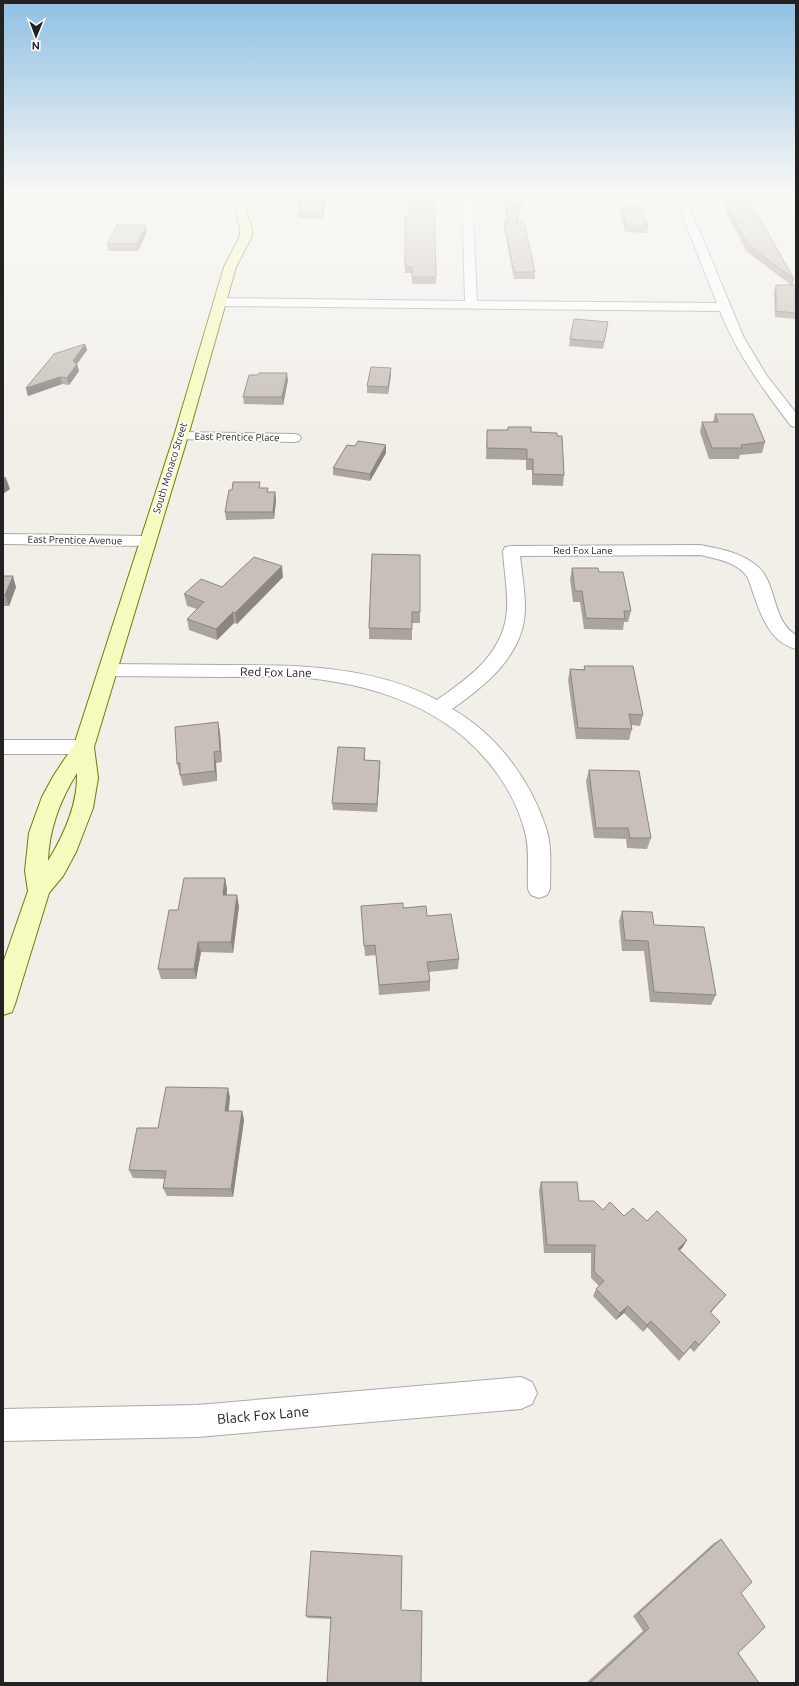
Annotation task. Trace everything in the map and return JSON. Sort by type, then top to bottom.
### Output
[{"type":"street","name":"South Monaco Street","points":[[39,891],[35,862],[47,809],[65,772],[84,747],[181,436],[229,273]]},
{"type":"street","points":[[470,273],[471,305]]},
{"type":"street","points":[[710,273],[737,338],[753,366],[796,423]]},
{"type":"street","points":[[219,302],[724,307]]},
{"type":"street","name":"East Prentice Place","points":[[181,436],[294,438]]},
{"type":"street","name":"East Prentice Avenue","points":[[3,539],[147,541]]},
{"type":"street","name":"Red Fox Lane","points":[[438,709],[486,673],[496,662],[511,635],[516,610],[511,551],[700,550],[732,557],[752,570],[757,578],[774,624],[786,637],[796,643]]},
{"type":"street","name":"Red Fox Lane","points":[[108,670],[316,672],[374,682],[412,695],[438,709],[466,727],[495,755],[508,771],[519,788],[536,833],[539,889]]},
{"type":"street","points":[[3,747],[84,747]]},
{"type":"street","name":"South Monaco Street","points":[[3,1004],[39,891],[63,856],[79,819],[89,773],[84,747]]},
{"type":"street","name":"Black Fox Lane","points":[[3,1424],[197,1421],[522,1393]]},
{"type":"building","points":[[412,273],[436,273],[436,277],[412,277]]},
{"type":"building","points":[[785,273],[790,273],[794,279]]},
{"type":"building","points":[[776,285],[796,285],[796,313],[776,311]]},
{"type":"building","points":[[574,319],[608,322],[604,342],[570,339]]},
{"type":"building","points":[[85,344],[73,361],[77,364],[67,378],[60,377],[26,388],[54,354]]},
{"type":"building","points":[[371,367],[391,368],[388,387],[367,386]]},
{"type":"building","points":[[259,373],[287,373],[282,397],[243,397],[249,375],[258,375]]},
{"type":"building","points":[[715,414],[753,414],[765,442],[741,445],[742,448],[712,448],[702,422],[718,422]]},
{"type":"building","points":[[508,427],[531,427],[531,432],[557,433],[557,436],[562,436],[564,475],[533,474],[533,459],[527,459],[527,449],[487,448],[487,430],[508,430]]},
{"type":"building","points":[[358,441],[386,445],[370,474],[333,468],[347,445],[355,446]]},
{"type":"building","points":[[233,482],[260,482],[259,488],[268,488],[267,492],[275,492],[273,512],[225,512],[229,490],[232,490]]},
{"type":"building","points":[[372,554],[420,555],[420,612],[412,612],[412,629],[369,628]]},
{"type":"building","points":[[254,557],[282,566],[235,613],[233,612],[216,629],[187,619],[204,602],[184,594],[201,579],[222,587]]},
{"type":"building","points":[[572,568],[598,568],[599,572],[623,572],[631,611],[624,611],[625,619],[586,618],[582,591],[575,591]]},
{"type":"building","points":[[3,576],[13,576],[5,595],[3,595]]},
{"type":"building","points":[[584,666],[633,666],[643,715],[629,714],[632,729],[578,728],[570,669],[585,670]]},
{"type":"building","points":[[218,722],[220,751],[214,752],[215,771],[180,775],[180,763],[177,764],[175,727]]},
{"type":"building","points":[[338,747],[365,748],[364,760],[380,761],[377,804],[332,803]]},
{"type":"building","points":[[589,770],[639,771],[651,838],[630,838],[628,828],[596,828]]},
{"type":"building","points":[[184,878],[225,878],[223,895],[237,895],[231,942],[198,942],[194,969],[158,969],[169,910],[178,910]]},
{"type":"building","points":[[403,903],[403,908],[426,906],[427,916],[451,914],[459,959],[427,962],[430,981],[379,985],[375,945],[364,946],[361,906]]},
{"type":"building","points":[[622,911],[652,912],[654,925],[704,927],[716,995],[654,992],[648,941],[625,940]]},
{"type":"building","points":[[166,1087],[228,1088],[225,1111],[242,1111],[231,1189],[163,1188],[166,1171],[129,1170],[137,1128],[158,1128]]},
{"type":"building","points":[[541,1182],[577,1182],[579,1201],[594,1201],[603,1210],[610,1202],[624,1216],[633,1208],[647,1221],[657,1211],[687,1240],[678,1249],[726,1295],[710,1312],[720,1322],[699,1345],[695,1341],[684,1354],[651,1321],[647,1325],[628,1306],[620,1313],[596,1289],[604,1281],[594,1271],[595,1245],[547,1245]]},
{"type":"building","points":[[721,1539],[752,1582],[741,1593],[765,1627],[738,1653],[759,1683],[590,1683],[649,1628],[639,1613]]},
{"type":"building","points":[[311,1551],[402,1556],[401,1610],[422,1611],[421,1683],[327,1683],[331,1617],[306,1616]]}]
